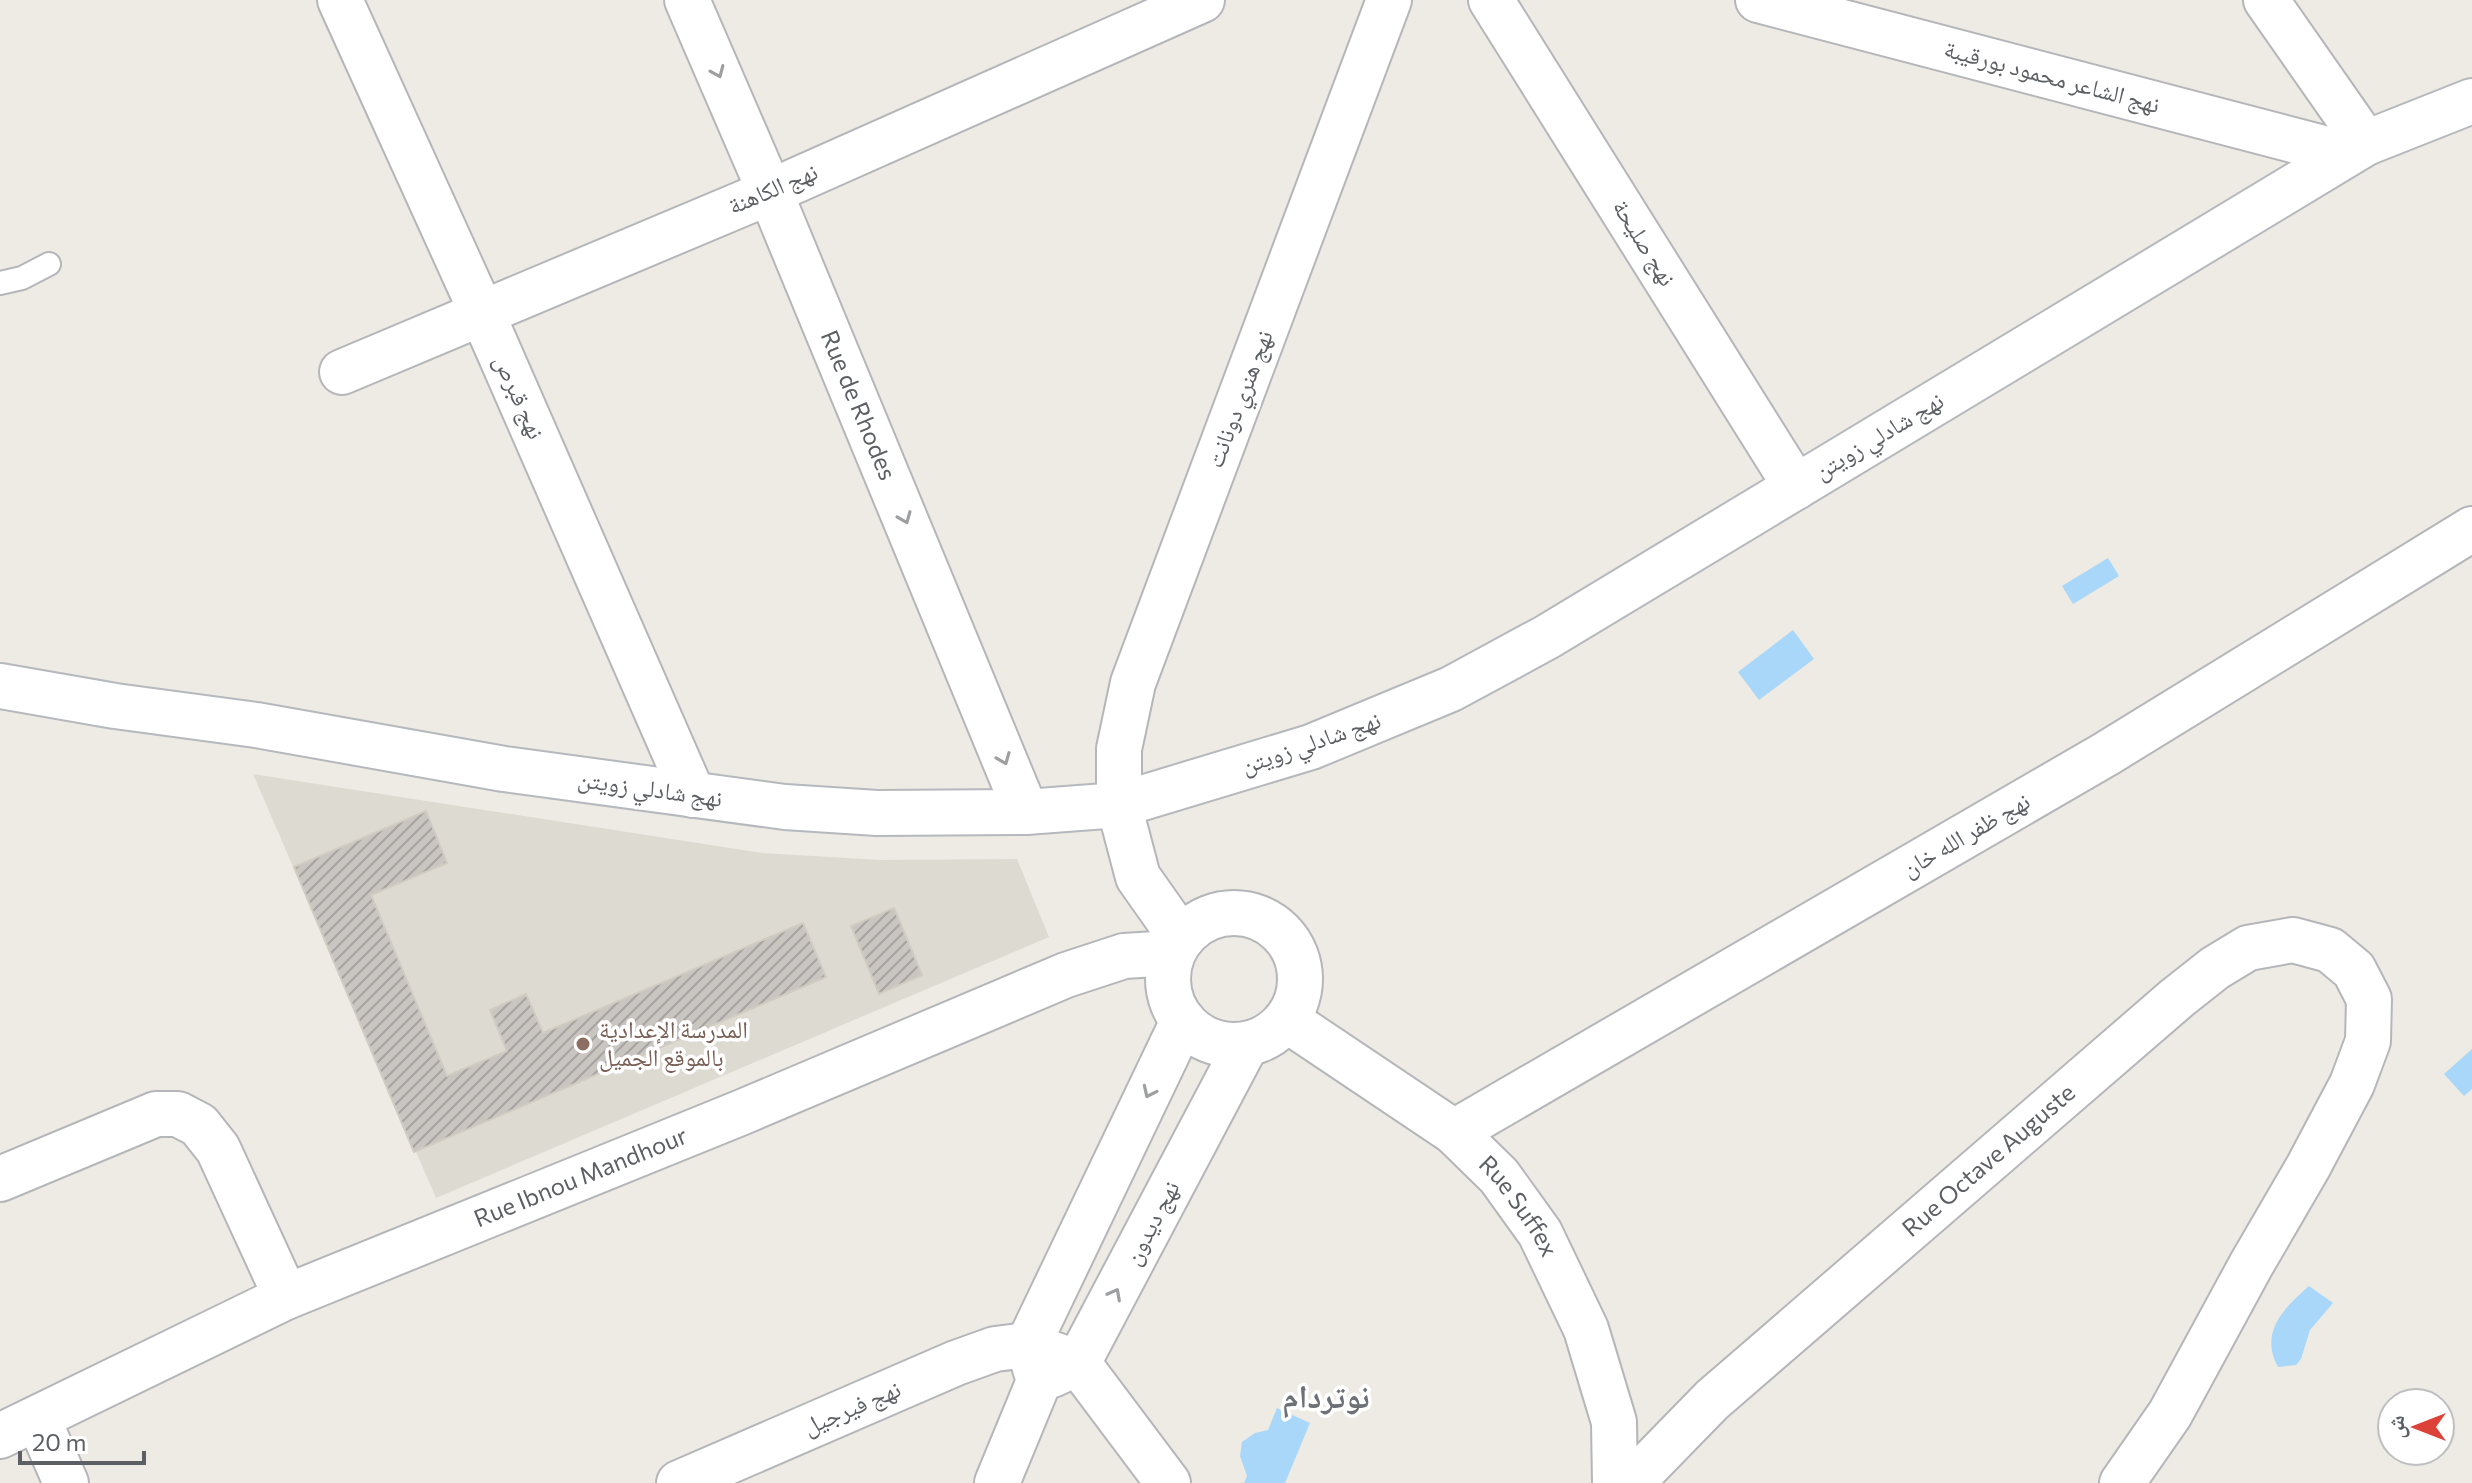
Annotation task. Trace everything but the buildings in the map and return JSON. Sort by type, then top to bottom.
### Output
[{"type":"street","name":"نهج قبرص","points":[[340,0],[482,313],[693,795]]},
{"type":"street","name":"Rue de Rhodes","points":[[687,0],[770,192],[1026,812]]},
{"type":"street","name":"نهج الكاهنة","points":[[342,372],[770,192],[1202,0]]},
{"type":"street","name":"نهج هنري دونانت","points":[[1177,946],[1138,877],[1119,805],[1119,749],[1133,683],[1389,0]]},
{"type":"street","name":"نهج صليحة","points":[[1491,0],[1796,487]]},
{"type":"street","name":"نهج الشاعر محمود بورقيبة","points":[[1758,0],[2356,148]]},
{"type":"street","points":[[2266,0],[2356,148]]},
{"type":"street","name":"نهج شادلي زويتن","points":[[0,686],[115,706],[256,725],[504,769],[785,807],[877,813],[1026,812],[1119,805],[1311,747],[1451,689],[1547,637],[2356,148],[2472,101]]},
{"type":"street","name":"نهج ظفر الله خان","points":[[1454,1132],[2106,754],[2472,529]]},
{"type":"street","points":[[1237,912],[1257,916],[1275,926],[1290,941],[1298,961],[1301,981],[1297,1002],[1287,1020],[1261,1041],[1246,1045],[1222,1045],[1200,1037],[1183,1021],[1171,1000],[1167,977],[1177,946],[1196,924],[1215,914],[1237,912]]},
{"type":"street","name":"Rue Octave Auguste","points":[[1631,1483],[1712,1400],[2215,968],[2248,948],[2293,940],[2330,950],[2354,970],[2369,999],[2368,1041],[2352,1084],[2170,1414],[2122,1483]]},
{"type":"street","name":"Rue Ibnou Mandhour","points":[[19,1428],[286,1297],[740,1113],[1066,975],[1124,956],[1177,946]]},
{"type":"street","name":"Rue Suffex","points":[[1287,1020],[1454,1132],[1499,1176],[1540,1233],[1586,1329],[1614,1422],[1615,1483]]},
{"type":"street","points":[[997,1483],[1033,1363],[1183,1021]]},
{"type":"street","name":"نهج ديدون","points":[[1078,1363],[1246,1045]]},
{"type":"street","points":[[0,1179],[156,1114],[178,1114],[199,1125],[218,1149],[286,1297]]},
{"type":"street","name":"نهج فيرجيل","points":[[679,1483],[995,1349],[1033,1363]]},
{"type":"street","points":[[1033,1363],[1078,1363],[1168,1483]]},
{"type":"street","points":[[19,1428],[66,1483]]},
{"type":"lane","points":[[0,283],[22,278],[49,264]]},
{"type":"shaded area","name":"المدرسة الإعدادية بالموقع الجميل","points":[[253,774],[762,853],[881,860],[1017,859],[1049,937],[436,1198]]},
{"type":"water","points":[[2108,558],[2119,576],[2073,604],[2062,586]]},
{"type":"water","points":[[1793,630],[1814,659],[1759,700],[1738,672]]},
{"type":"water","points":[[2472,1049],[2472,1089],[2464,1096],[2444,1074]]},
{"type":"water","points":[[2309,1286],[2333,1303],[2310,1330],[2301,1359],[2296,1365],[2278,1367],[2271,1343],[2273,1332],[2283,1312]]},
{"type":"water","points":[[1277,1408],[1310,1423],[1285,1483],[1244,1483],[1247,1476],[1240,1456],[1242,1442],[1255,1433],[1268,1430]]},
{"type":"place","name":"المدرسة الإعدادية بالموقع الجميل","points":[[583,1044]]},
{"type":"district","name":"نوتردام","points":[[1326,1397]]}]
